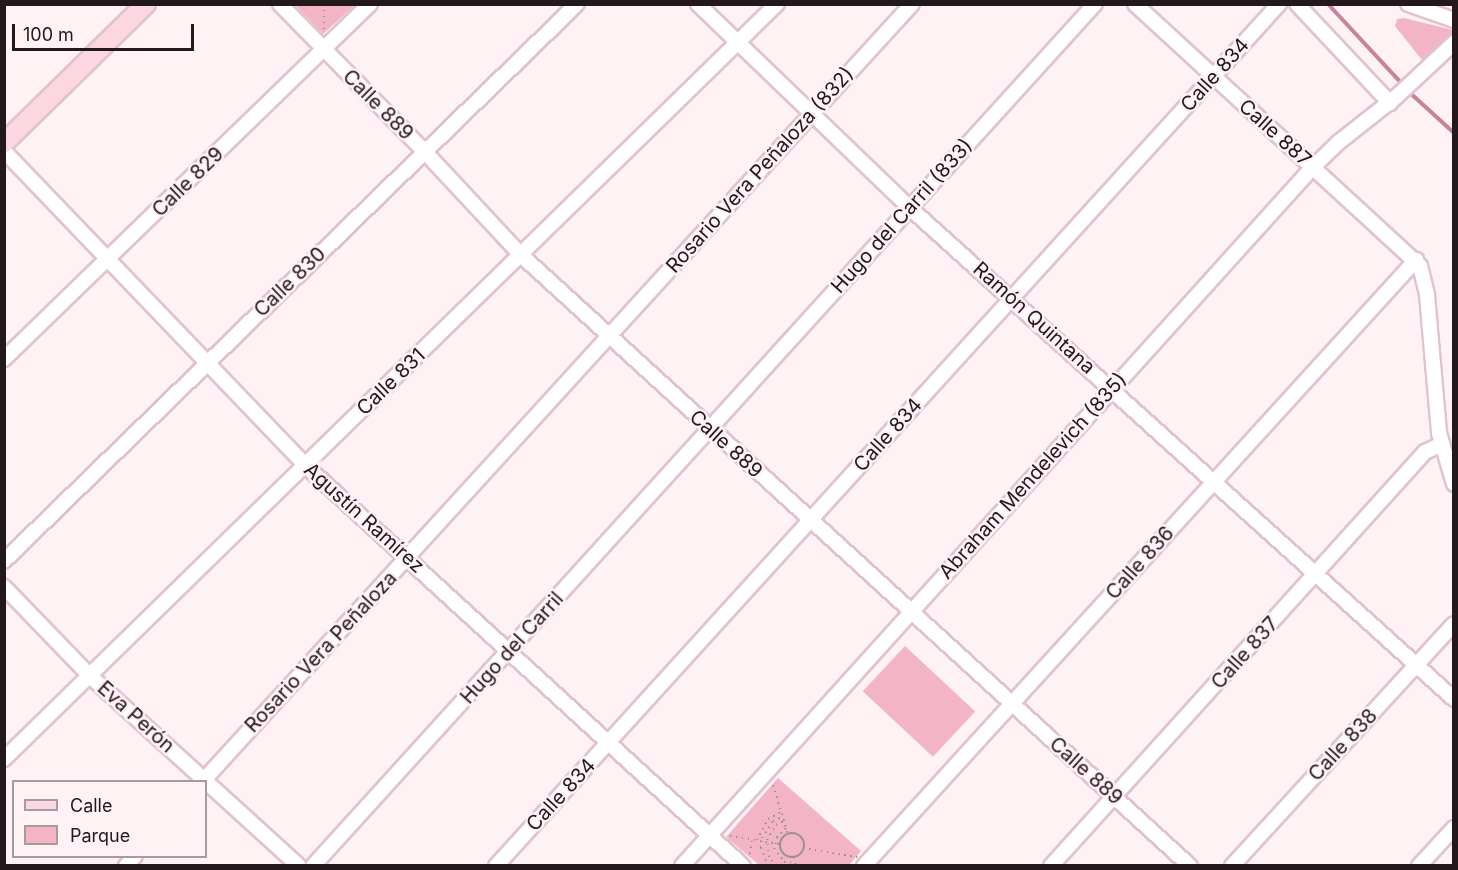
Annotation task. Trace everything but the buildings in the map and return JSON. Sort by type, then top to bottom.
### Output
[{"type":"main road","points":[[4,143],[146,4]]},
{"type":"street","name":"Calle 889","points":[[280,4],[323,51],[424,151],[521,255],[1190,866]]},
{"type":"street","name":"Calle 829","points":[[4,359],[370,4]]},
{"type":"street","name":"Calle 830","points":[[4,561],[577,4]]},
{"type":"street","name":"Ramón Quintana","points":[[698,4],[910,208],[1013,298],[1454,699]]},
{"type":"street","name":"Calle 831","points":[[4,759],[777,4]]},
{"type":"street","name":"Rosario Vera Peñaloza (832)","points":[[609,336],[912,4]]},
{"type":"street","name":"Hugo del Carril (833)","points":[[711,429],[1095,4]]},
{"type":"street","name":"Calle 887","points":[[1135,4],[1416,260]]},
{"type":"street","name":"Calle 834","points":[[496,866],[1279,4]]},
{"type":"street","points":[[1297,4],[1393,100]]},
{"type":"street","points":[[1408,4],[1454,20]]},
{"type":"street","name":"Abraham Mendelevich (835)","points":[[682,866],[1313,167],[1339,142],[1393,100],[1454,43]]},
{"type":"street","name":"Agustín Ramírez","points":[[4,151],[209,362],[306,466],[710,834],[746,861]]},
{"type":"street","points":[[1416,260],[1423,271],[1425,281],[1442,444],[1454,484]]},
{"type":"street","name":"Calle 836","points":[[867,862],[1416,260]]},
{"type":"street","name":"Rosario Vera Peñaloza","points":[[204,780],[609,336]]},
{"type":"street","name":"Hugo del Carril","points":[[313,866],[711,429]]},
{"type":"street","name":"Calle 837","points":[[1051,866],[1425,452],[1442,444]]},
{"type":"street","name":"Eva Perón","points":[[4,587],[90,675],[202,780]]},
{"type":"street","name":"Calle 838","points":[[1232,866],[1454,624]]},
{"type":"street","name":"Eva Perón","points":[[207,785],[299,866]]},
{"type":"street","points":[[1419,866],[1454,828]]},
{"type":"path","points":[[323,51],[324,4]]},
{"type":"path","points":[[769,769],[788,834]]},
{"type":"path","points":[[756,840],[768,819],[781,812]]},
{"type":"path","points":[[768,866],[763,858],[762,841],[766,828],[783,817]]},
{"type":"path","points":[[776,866],[769,857],[767,842],[770,832],[784,821]]},
{"type":"path","points":[[786,828],[774,843],[779,858],[796,864]]},
{"type":"path","points":[[710,834],[780,844]]},
{"type":"path","points":[[788,834],[801,837],[803,848]]},
{"type":"path","points":[[780,844],[788,834]]},
{"type":"path","points":[[746,861],[752,839]]},
{"type":"path","points":[[780,844],[785,855],[794,856],[803,848]]},
{"type":"path","points":[[803,848],[867,862]]},
{"type":"path","points":[[794,856],[796,864]]},
{"type":"green space","points":[[295,5],[355,5],[323,34]]},
{"type":"green space","points":[[1404,18],[1453,30],[1453,37],[1422,60],[1395,26],[1397,19]]},
{"type":"green space","points":[[905,646],[975,711],[933,757],[863,691]]},
{"type":"green space","points":[[778,778],[861,851],[849,865],[759,865],[726,837]]},
{"type":"waterway","points":[[1328,4],[1403,85]]},
{"type":"waterway","points":[[1408,91],[1454,133]]}]
